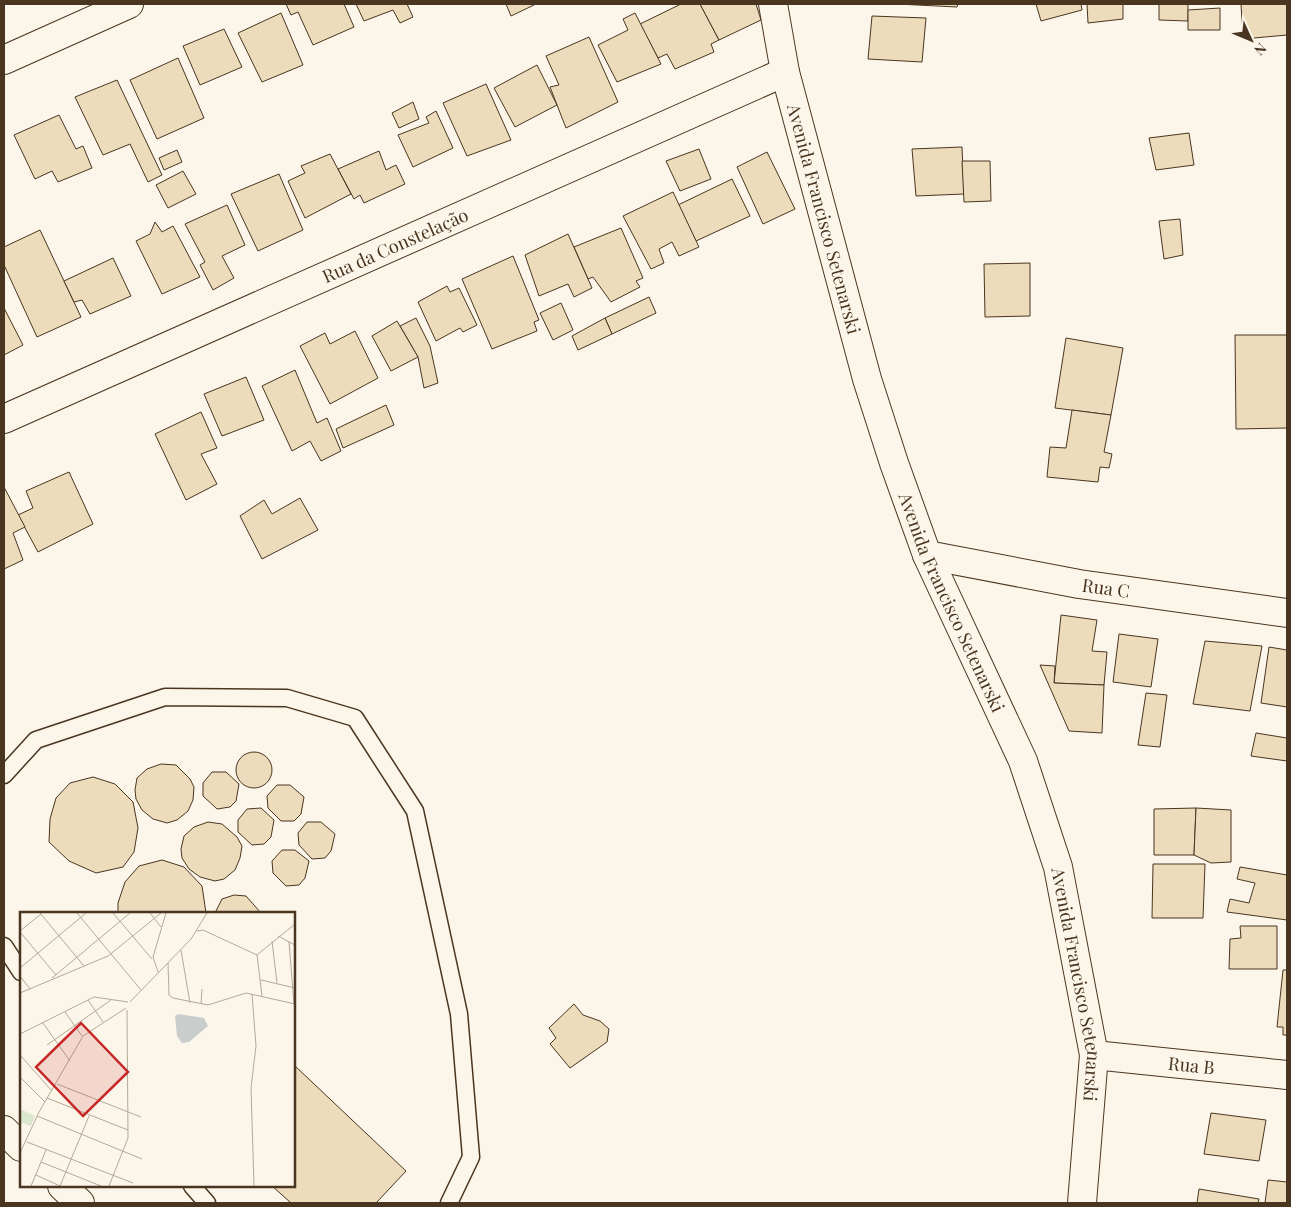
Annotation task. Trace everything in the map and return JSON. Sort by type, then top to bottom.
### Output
[{"type":"street","points":[[4,60],[129,4]]},
{"type":"street","name":"Avenida Francisco Setenarski","points":[[773,4],[785,72],[867,379],[927,555],[1023,761],[1058,867],[1094,1055],[1082,1203]]},
{"type":"street","name":"Rua da Constelação","points":[[4,419],[785,72]]},
{"type":"street","name":"Rua C","points":[[927,555],[1079,584],[1287,613]]},
{"type":"street","name":"Rua B","points":[[1094,1055],[1287,1075]]},
{"type":"street","points":[[4,1130],[20,1146]]},
{"type":"street","points":[[63,1187],[80,1203]]},
{"type":"lane","points":[[4,775],[36,740],[165,697],[286,698],[355,718],[415,811],[459,1014],[471,1158],[449,1203]]},
{"type":"lane","points":[[4,946],[20,970]]},
{"type":"lane","points":[[193,1187],[207,1203]]},
{"type":"building","points":[[286,4],[344,4],[354,27],[313,45],[298,12],[291,15]]},
{"type":"building","points":[[356,4],[407,4],[413,17],[400,23],[393,10],[364,21]]},
{"type":"building","points":[[506,4],[534,4],[534,5],[511,16]]},
{"type":"building","points":[[681,4],[700,4],[719,40],[711,44],[714,52],[675,69],[667,54],[658,58],[640,24]]},
{"type":"building","points":[[700,4],[756,4],[761,20],[719,40]]},
{"type":"building","points":[[897,4],[958,4],[957,7]]},
{"type":"building","points":[[1036,4],[1081,4],[1082,10],[1041,21]]},
{"type":"building","points":[[1087,4],[1123,4],[1123,19],[1088,23]]},
{"type":"building","points":[[1159,4],[1188,4],[1188,21],[1159,20]]},
{"type":"building","points":[[1241,4],[1287,4],[1287,35],[1243,39]]},
{"type":"building","points":[[1220,8],[1220,30],[1188,30],[1188,10]]},
{"type":"building","points":[[281,13],[303,65],[262,82],[238,33]]},
{"type":"building","points":[[635,13],[661,64],[617,82],[598,45],[628,30],[623,19]]},
{"type":"building","points":[[872,16],[926,18],[922,62],[868,59]]},
{"type":"building","points":[[224,29],[242,67],[200,85],[183,46]]},
{"type":"building","points":[[589,37],[618,102],[566,128],[550,87],[559,85],[546,56]]},
{"type":"building","points":[[178,58],[204,118],[157,139],[130,80]]},
{"type":"building","points":[[537,65],[557,105],[515,127],[494,88]]},
{"type":"building","points":[[117,80],[162,175],[148,182],[130,144],[103,155],[75,97]]},
{"type":"building","points":[[486,84],[511,140],[467,156],[443,103]]},
{"type":"building","points":[[413,102],[419,119],[399,128],[392,113]]},
{"type":"building","points":[[436,111],[453,148],[413,167],[398,135],[429,123],[426,117]]},
{"type":"building","points":[[59,115],[76,149],[83,146],[92,168],[58,182],[52,171],[35,179],[14,135]]},
{"type":"building","points":[[1189,133],[1194,165],[1156,170],[1149,138]]},
{"type":"building","points":[[962,147],[964,194],[916,196],[912,149]]},
{"type":"building","points":[[699,149],[711,179],[680,191],[666,161]]},
{"type":"building","points":[[177,150],[182,162],[164,170],[159,158]]},
{"type":"building","points":[[379,151],[386,170],[396,165],[405,184],[364,203],[360,195],[354,199],[338,169]]},
{"type":"building","points":[[767,152],[795,209],[763,224],[737,167]]},
{"type":"building","points":[[330,154],[351,194],[305,218],[288,181],[305,173],[301,166]]},
{"type":"building","points":[[962,161],[990,161],[991,201],[964,202]]},
{"type":"building","points":[[183,171],[196,194],[168,208],[156,185]]},
{"type":"building","points":[[279,174],[303,230],[258,251],[231,194]]},
{"type":"building","points":[[732,179],[750,216],[696,241],[678,205]]},
{"type":"building","points":[[673,192],[699,247],[679,256],[672,242],[659,249],[664,263],[651,269],[623,216]]},
{"type":"building","points":[[227,205],[245,245],[222,256],[234,278],[213,290],[200,265],[205,262],[185,224]]},
{"type":"building","points":[[1180,219],[1183,255],[1164,259],[1159,221]]},
{"type":"building","points":[[155,222],[162,232],[173,226],[200,277],[162,294],[136,241],[150,234]]},
{"type":"building","points":[[621,228],[643,278],[636,281],[640,287],[611,302],[593,277],[588,279],[574,247]]},
{"type":"building","points":[[40,230],[81,317],[37,337],[4,265],[4,247]]},
{"type":"building","points":[[568,234],[592,288],[574,297],[568,284],[539,296],[525,255]]},
{"type":"building","points":[[513,256],[539,320],[534,322],[537,331],[492,349],[462,279]]},
{"type":"building","points":[[113,258],[131,296],[90,314],[82,300],[74,302],[64,281]]},
{"type":"building","points":[[1030,263],[1030,316],[985,317],[984,264]]},
{"type":"building","points":[[447,286],[450,292],[459,288],[477,325],[463,332],[460,328],[436,341],[418,302]]},
{"type":"building","points":[[649,297],[656,313],[612,334],[605,318]]},
{"type":"building","points":[[561,303],[573,330],[553,340],[540,313]]},
{"type":"building","points":[[4,308],[23,345],[4,355]]},
{"type":"building","points":[[416,318],[430,346],[438,383],[424,388],[418,357],[400,326]]},
{"type":"building","points":[[605,318],[612,334],[578,350],[572,336]]},
{"type":"building","points":[[397,321],[418,357],[391,371],[372,336]]},
{"type":"building","points":[[355,331],[378,378],[330,404],[300,346],[325,333],[330,344]]},
{"type":"building","points":[[1235,335],[1287,335],[1287,428],[1236,429]]},
{"type":"building","points":[[1066,338],[1123,348],[1111,415],[1055,408]]},
{"type":"building","points":[[295,370],[317,423],[327,418],[341,451],[321,461],[310,441],[292,451],[262,386]]},
{"type":"building","points":[[246,377],[264,420],[222,436],[204,394]]},
{"type":"building","points":[[386,405],[394,425],[343,448],[336,429]]},
{"type":"building","points":[[1072,410],[1111,415],[1104,452],[1112,454],[1109,468],[1100,467],[1098,482],[1047,477],[1050,447],[1066,448]]},
{"type":"building","points":[[201,412],[217,448],[201,454],[217,484],[186,500],[155,434]]},
{"type":"building","points":[[69,472],[93,524],[38,552],[18,515],[33,508],[26,491]]},
{"type":"building","points":[[4,487],[25,527],[13,533],[23,560],[4,569]]},
{"type":"building","points":[[300,498],[318,530],[262,559],[240,516],[264,500],[272,514]]},
{"type":"building","points":[[1061,615],[1097,620],[1092,651],[1107,652],[1104,685],[1054,683]]},
{"type":"building","points":[[1119,634],[1158,639],[1151,687],[1113,682]]},
{"type":"building","points":[[1205,641],[1262,646],[1250,711],[1193,704]]},
{"type":"building","points":[[1269,647],[1287,650],[1287,707],[1261,703]]},
{"type":"building","points":[[1040,665],[1055,666],[1054,683],[1104,685],[1102,733],[1069,731]]},
{"type":"building","points":[[1146,693],[1167,695],[1160,747],[1138,745]]},
{"type":"building","points":[[1256,733],[1287,738],[1287,761],[1251,756]]},
{"type":"building","points":[[254,752],[261,753],[267,757],[271,763],[271,777],[267,783],[261,787],[254,788],[247,787],[241,783],[237,777],[236,770],[237,763],[241,757],[247,753]]},
{"type":"building","points":[[161,764],[176,765],[190,779],[194,787],[193,800],[188,811],[177,820],[167,823],[153,819],[142,810],[136,799],[135,790],[137,778],[147,769]]},
{"type":"building","points":[[212,772],[226,772],[239,784],[236,801],[230,807],[217,809],[203,796],[203,783]]},
{"type":"building","points":[[93,777],[115,784],[133,802],[138,828],[134,852],[123,867],[96,873],[69,861],[49,842],[50,819],[56,798],[70,783]]},
{"type":"building","points":[[277,785],[290,785],[304,797],[301,814],[294,821],[281,821],[268,808],[267,796]]},
{"type":"building","points":[[261,808],[274,820],[271,837],[264,844],[252,845],[238,832],[238,820],[247,809]]},
{"type":"building","points":[[1196,808],[1194,855],[1154,855],[1154,809]]},
{"type":"building","points":[[1196,808],[1231,810],[1231,862],[1211,863],[1194,855]]},
{"type":"building","points":[[208,822],[222,824],[237,837],[242,846],[235,870],[224,879],[215,881],[200,877],[189,869],[182,858],[181,849],[184,836],[194,827]]},
{"type":"building","points":[[307,822],[321,822],[335,834],[331,851],[325,858],[312,859],[299,845],[298,833]]},
{"type":"building","points":[[282,850],[295,850],[309,861],[305,878],[299,885],[286,886],[273,873],[272,861]]},
{"type":"building","points":[[162,860],[184,867],[202,886],[206,912],[118,912],[118,903],[125,882],[139,866]]},
{"type":"building","points":[[1153,864],[1205,864],[1203,918],[1152,918]]},
{"type":"building","points":[[1240,867],[1287,875],[1287,920],[1227,912],[1230,899],[1249,903],[1255,883],[1237,879]]},
{"type":"building","points":[[234,895],[246,896],[260,912],[216,912],[222,899]]},
{"type":"building","points":[[1240,926],[1277,926],[1277,969],[1229,969],[1230,939],[1241,938]]},
{"type":"building","points":[[1283,970],[1287,970],[1287,1035],[1283,1035],[1283,1027],[1277,1027]]},
{"type":"building","points":[[574,1004],[583,1015],[600,1021],[609,1029],[607,1042],[570,1068],[550,1044],[556,1038],[549,1028]]},
{"type":"building","points":[[295,1066],[406,1171],[376,1203],[291,1203],[273,1187],[295,1187]]},
{"type":"building","points":[[1211,1113],[1266,1120],[1259,1161],[1204,1154]]},
{"type":"building","points":[[1268,1180],[1287,1182],[1287,1203],[1265,1203]]},
{"type":"building","points":[[1199,1189],[1259,1199],[1258,1203],[1197,1203]]}]
